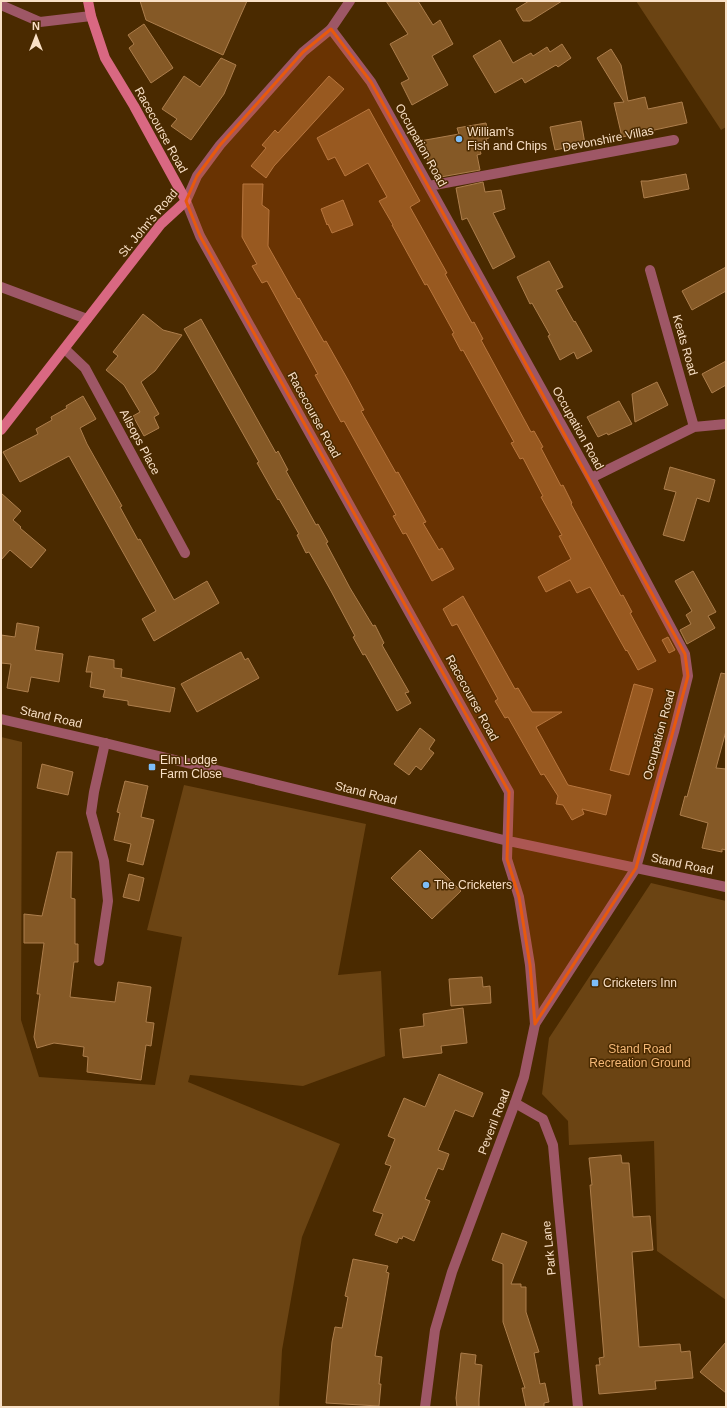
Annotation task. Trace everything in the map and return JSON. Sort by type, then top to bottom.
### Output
[{"type":"main road","name":"Racecourse Road","points":[[88,1],[91,16],[106,58],[186,201]]},
{"type":"main road","name":"St. John's Road","points":[[1,430],[161,224],[186,201]]},
{"type":"street","name":"St. John's Road","points":[[186,201],[197,176],[220,145],[303,52],[331,29],[350,1]]},
{"type":"street","points":[[1,5],[40,22],[91,16]]},
{"type":"street","name":"Occupation Road","points":[[331,29],[371,82],[591,478],[685,654],[688,676],[636,868],[534,1024]]},
{"type":"street","name":"Devonshire Villas","points":[[429,186],[674,140]]},
{"type":"street","name":"Racecourse Road","points":[[186,201],[200,236],[509,792],[508,841]]},
{"type":"street","name":"Keats Road","points":[[650,270],[694,427]]},
{"type":"street","points":[[1,287],[87,319]]},
{"type":"street","name":"Allsops Place","points":[[65,349],[85,368],[185,553]]},
{"type":"street","points":[[591,478],[694,427],[726,424]]},
{"type":"street","name":"Stand Road","points":[[1,719],[508,841],[726,887]]},
{"type":"street","points":[[99,961],[108,901],[104,861],[91,813],[105,743]]},
{"type":"street","name":"Peveril Road","points":[[425,1407],[435,1330],[450,1279],[487,1176],[516,1103],[524,1077],[534,1024],[530,965],[519,897],[507,859],[508,841]]},
{"type":"street","name":"Park Lane","points":[[516,1103],[542,1119],[553,1146],[578,1407]]},
{"type":"highlighted area","points":[[331,29],[371,82],[685,654],[688,676],[636,868],[535,1024],[530,965],[519,897],[507,859],[509,792],[200,236],[186,201],[197,176],[220,145],[303,52]]},
{"type":"green space","points":[[636,1],[726,1],[726,127],[721,130]]},
{"type":"green space","points":[[1,737],[22,742],[21,1020],[39,1077],[155,1085],[182,937],[147,930],[184,785],[366,824],[338,975],[381,971],[385,1056],[303,1086],[190,1075],[188,1082],[340,1144],[302,1237],[282,1350],[279,1407],[1,1407]]},
{"type":"green space","name":"Stand Road Recreation Ground","points":[[651,883],[726,901],[726,1300],[657,1251],[654,1141],[569,1145],[568,1121],[542,1094],[549,1038]]},
{"type":"building","points":[[140,1],[247,1],[223,55],[146,20]]},
{"type":"building","points":[[386,1],[418,1],[433,25],[440,20],[453,44],[432,56],[448,85],[412,105],[401,83],[409,79],[390,44],[408,34]]},
{"type":"building","points":[[529,1],[562,1],[530,21],[523,21],[516,9]]},
{"type":"building","points":[[144,24],[173,68],[151,83],[129,48],[134,44],[128,35]]},
{"type":"building","points":[[500,40],[513,63],[531,53],[533,56],[547,47],[550,52],[562,44],[571,58],[558,67],[556,65],[525,83],[522,78],[495,93],[473,56]]},
{"type":"building","points":[[611,49],[621,65],[628,101],[645,97],[648,109],[682,102],[687,123],[622,137],[614,103],[624,102],[597,58]]},
{"type":"building","points":[[221,58],[236,65],[224,94],[191,140],[171,126],[177,119],[162,109],[184,76],[200,87]]},
{"type":"building","points":[[329,76],[344,89],[274,166],[266,178],[251,166],[266,148],[262,145],[275,130],[278,133]]},
{"type":"building","points":[[369,109],[420,201],[410,207],[447,273],[445,274],[472,323],[474,322],[483,339],[481,340],[531,432],[534,431],[543,447],[541,448],[561,486],[563,485],[572,503],[571,504],[621,596],[623,595],[632,612],[630,613],[656,661],[638,670],[590,587],[577,593],[570,580],[546,592],[538,577],[571,559],[559,536],[562,535],[541,497],[543,496],[523,458],[520,459],[511,443],[514,442],[463,350],[461,351],[452,334],[454,333],[427,284],[425,285],[379,201],[387,197],[368,163],[345,176],[335,157],[328,160],[317,138]]},
{"type":"building","points":[[581,121],[585,144],[555,150],[550,127]]},
{"type":"building","points":[[486,123],[489,138],[486,139],[489,149],[480,150],[481,154],[477,155],[480,170],[435,178],[420,141],[459,134],[457,128]]},
{"type":"building","points":[[686,174],[689,189],[644,198],[641,181]]},
{"type":"building","points":[[483,182],[485,192],[501,190],[505,209],[493,213],[515,257],[493,269],[467,218],[462,220],[456,188]]},
{"type":"building","points":[[243,184],[263,184],[262,205],[269,210],[268,246],[298,299],[299,298],[324,342],[326,341],[348,380],[364,410],[361,411],[426,522],[423,523],[439,550],[442,548],[454,569],[432,581],[406,533],[403,534],[393,516],[396,515],[344,421],[341,422],[315,375],[318,374],[267,281],[262,283],[252,266],[257,264],[242,237]]},
{"type":"building","points":[[343,200],[353,225],[332,233],[328,224],[327,225],[321,209]]},
{"type":"building","points":[[549,261],[563,287],[556,290],[592,351],[577,359],[574,352],[560,360],[548,336],[550,335],[532,303],[530,304],[517,277]]},
{"type":"building","points":[[726,267],[726,291],[692,310],[682,291]]},
{"type":"building","points":[[143,314],[163,330],[182,335],[155,371],[141,382],[159,414],[154,417],[159,428],[144,436],[133,416],[140,412],[124,385],[106,370],[118,356],[113,352]]},
{"type":"building","points":[[201,319],[276,453],[278,451],[288,470],[286,471],[316,525],[318,524],[328,542],[326,543],[350,588],[373,626],[375,625],[384,643],[382,645],[409,692],[405,693],[411,703],[397,711],[365,654],[363,655],[353,637],[355,636],[309,552],[306,553],[297,535],[299,534],[257,463],[259,462],[184,329]]},
{"type":"building","points":[[726,361],[726,385],[712,393],[702,374]]},
{"type":"building","points":[[657,382],[668,405],[635,422],[632,394]]},
{"type":"building","points":[[83,396],[96,419],[80,428],[87,444],[122,506],[120,507],[138,540],[140,539],[174,600],[207,581],[219,603],[154,641],[142,619],[156,611],[69,456],[20,482],[3,452],[38,434],[36,429],[52,420],[51,417],[67,408],[66,406]]},
{"type":"building","points":[[619,401],[632,424],[608,435],[607,433],[598,437],[587,417]]},
{"type":"building","points":[[670,467],[715,480],[709,502],[697,498],[684,541],[663,535],[676,492],[664,489]]},
{"type":"building","points":[[1,493],[21,511],[13,520],[21,527],[20,528],[46,550],[31,568],[10,550],[1,560]]},
{"type":"building","points":[[693,571],[716,612],[708,616],[715,628],[687,644],[680,630],[691,624],[686,615],[692,611],[675,581]]},
{"type":"building","points":[[463,596],[515,689],[518,688],[532,712],[562,712],[536,727],[568,785],[611,795],[606,815],[582,809],[584,814],[572,820],[563,805],[556,804],[558,796],[544,774],[541,775],[508,717],[505,718],[495,701],[498,699],[457,624],[452,626],[443,609]]},
{"type":"building","points":[[17,623],[39,627],[35,650],[63,654],[59,682],[31,677],[28,692],[7,688],[11,664],[1,663],[1,635],[15,637]]},
{"type":"building","points":[[668,637],[675,650],[669,653],[662,640]]},
{"type":"building","points":[[241,652],[245,660],[248,658],[259,678],[197,712],[181,684]]},
{"type":"building","points":[[89,656],[114,660],[114,668],[122,669],[121,677],[175,688],[170,712],[128,705],[128,701],[103,697],[105,690],[90,687],[92,672],[86,672]]},
{"type":"building","points":[[721,673],[726,674],[726,731],[716,768],[726,769],[726,850],[722,849],[722,852],[702,848],[708,823],[680,815],[685,796],[687,797]]},
{"type":"building","points":[[634,684],[653,689],[629,775],[610,770]]},
{"type":"building","points":[[420,728],[435,740],[429,749],[434,753],[421,770],[416,766],[409,775],[394,764]]},
{"type":"building","points":[[42,764],[73,772],[68,795],[37,788]]},
{"type":"building","points":[[125,781],[148,786],[141,817],[154,820],[143,865],[127,861],[131,844],[114,840],[120,813],[117,812]]},
{"type":"building","name":"The Cricketers","points":[[420,850],[461,891],[432,919],[391,878]]},
{"type":"building","points":[[57,852],[72,852],[71,898],[75,899],[75,944],[78,944],[78,962],[74,962],[70,997],[115,1002],[118,982],[151,987],[146,1022],[154,1023],[151,1046],[146,1045],[141,1080],[87,1072],[88,1057],[83,1056],[84,1047],[54,1043],[37,1048],[34,1037],[40,994],[37,994],[44,943],[24,943],[24,914],[42,916]]},
{"type":"building","points":[[129,874],[144,878],[139,901],[123,897]]},
{"type":"building","points":[[482,977],[483,987],[490,986],[491,1003],[451,1006],[449,979]]},
{"type":"building","points":[[463,1008],[467,1043],[441,1046],[442,1053],[403,1058],[400,1029],[424,1026],[423,1014]]},
{"type":"building","points":[[439,1074],[483,1093],[473,1117],[455,1110],[438,1150],[449,1154],[443,1170],[438,1168],[425,1199],[430,1201],[414,1241],[403,1236],[402,1239],[399,1238],[397,1243],[375,1235],[383,1214],[373,1211],[391,1166],[385,1164],[395,1139],[388,1136],[404,1098],[425,1107]]},
{"type":"building","points":[[621,1155],[622,1163],[629,1163],[633,1217],[650,1216],[653,1250],[632,1252],[639,1347],[680,1344],[681,1352],[690,1351],[693,1378],[655,1381],[656,1389],[599,1394],[596,1365],[600,1365],[599,1358],[604,1357],[589,1158]]},
{"type":"building","points":[[502,1233],[527,1242],[511,1284],[521,1284],[521,1287],[526,1287],[526,1312],[539,1352],[534,1353],[540,1384],[545,1383],[549,1402],[544,1403],[544,1407],[526,1407],[522,1388],[525,1388],[503,1322],[503,1264],[492,1260]]},
{"type":"building","points":[[353,1259],[388,1266],[386,1272],[389,1273],[375,1356],[382,1357],[379,1384],[381,1384],[379,1406],[326,1403],[332,1342],[335,1327],[342,1328],[348,1297],[345,1296]]},
{"type":"building","points":[[726,1342],[726,1393],[700,1372]]},
{"type":"building","points":[[461,1353],[476,1355],[475,1364],[482,1365],[479,1407],[457,1407],[456,1398]]},
{"type":"place","name":"William's Fish and Chips","points":[[459,139]]},
{"type":"place","name":"Elm Lodge Farm Close","points":[[152,767]]},
{"type":"place","name":"The Cricketers","points":[[426,885]]},
{"type":"place","name":"Cricketers Inn","points":[[595,983]]}]
